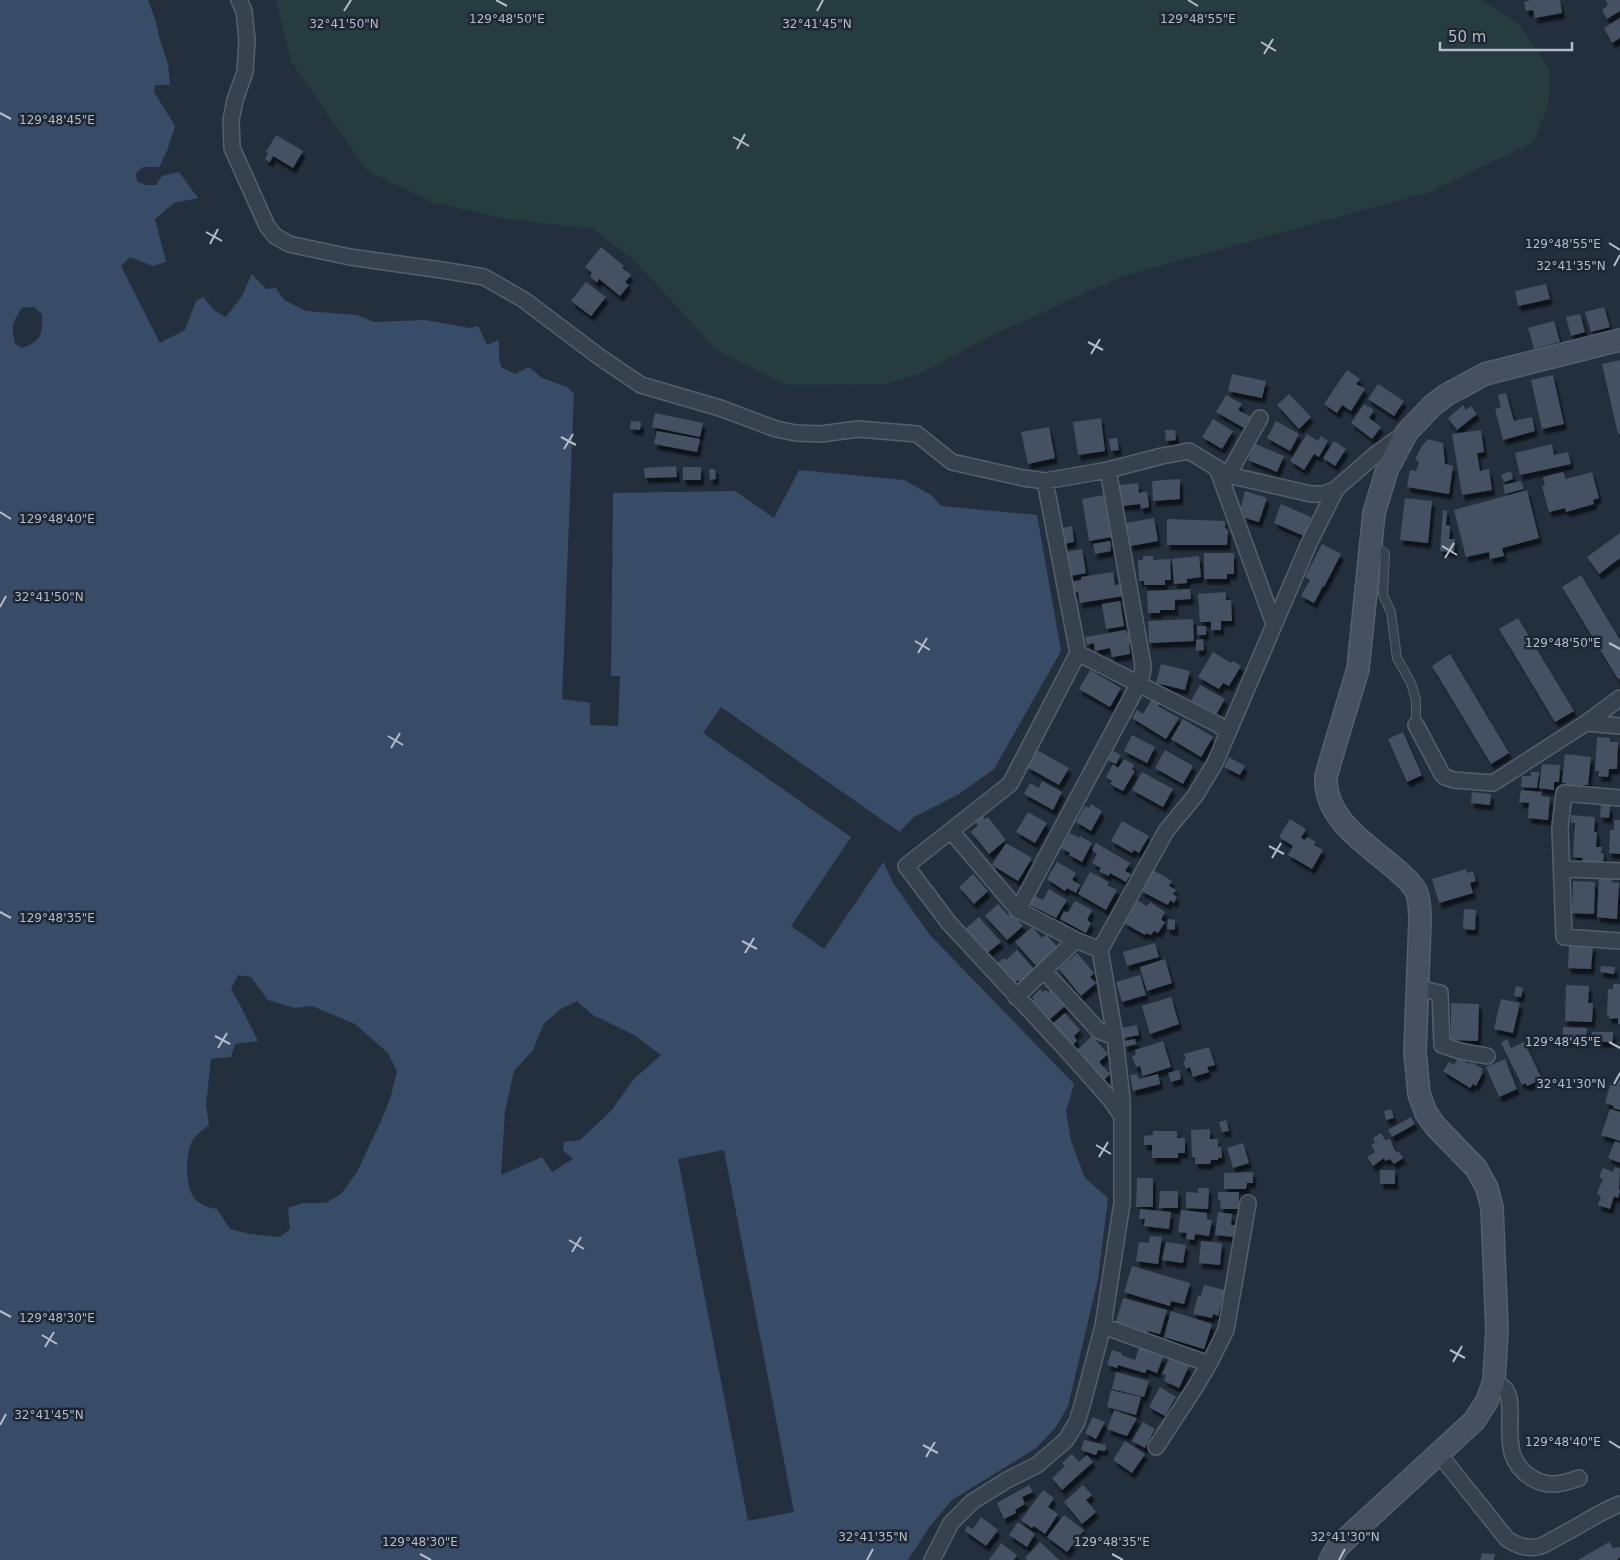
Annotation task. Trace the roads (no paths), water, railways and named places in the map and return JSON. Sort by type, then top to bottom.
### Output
[{"type":"street","points":[[240,0],[244,11],[247,40],[245,72],[235,100],[231,120],[232,148],[267,226],[275,236],[289,244],[350,257],[484,277],[524,300],[601,358],[641,385],[713,405],[776,429],[796,433],[821,434],[858,429],[917,434],[952,462],[1045,481],[1108,470],[1162,456],[1189,452],[1222,472],[1311,494],[1324,494],[1336,489],[1376,454],[1407,432],[1433,405],[1460,386],[1485,374],[1620,340]]},
{"type":"street","points":[[1222,472],[1260,418]]},
{"type":"street","points":[[1330,1560],[1337,1548],[1347,1538],[1474,1421],[1487,1401],[1494,1381],[1497,1330],[1492,1208],[1487,1188],[1476,1168],[1436,1127],[1426,1113],[1418,1094],[1415,1052],[1420,908],[1416,892],[1403,876],[1341,822],[1328,792],[1326,777],[1358,669],[1374,514],[1380,489],[1390,463],[1407,432]]},
{"type":"street","points":[[1018,910],[1142,675],[1143,665],[1108,470]]},
{"type":"street","points":[[1222,472],[1274,624]]},
{"type":"street","points":[[1045,481],[1078,653],[1010,784],[906,866],[948,923],[1078,1064],[1122,1116]]},
{"type":"street","points":[[932,1560],[952,1523],[972,1502],[1007,1480],[1037,1465],[1066,1440],[1077,1422],[1103,1326],[1122,1203],[1122,1100],[1115,1037],[1100,950],[1166,831],[1196,796],[1215,763],[1310,541],[1336,489]]},
{"type":"street","points":[[1078,653],[1217,724],[1228,732]]},
{"type":"street","points":[[1416,725],[1442,774],[1454,780],[1493,783],[1586,723],[1620,698]]},
{"type":"street","points":[[1586,723],[1620,726]]},
{"type":"street","points":[[1620,798],[1564,793],[1560,828],[1564,937],[1620,941]]},
{"type":"street","points":[[951,831],[1018,910],[1076,940],[1100,950]]},
{"type":"street","points":[[1562,868],[1620,872]]},
{"type":"street","points":[[1016,997],[1076,940]]},
{"type":"street","points":[[1044,971],[1099,1031],[1115,1037]]},
{"type":"street","points":[[1418,988],[1440,993],[1442,1045],[1460,1051],[1487,1056]]},
{"type":"street","points":[[1156,1446],[1196,1386],[1226,1330],[1248,1203]]},
{"type":"street","points":[[1103,1326],[1209,1364]]},
{"type":"street","points":[[1494,1381],[1503,1387],[1508,1394],[1511,1450],[1514,1461],[1519,1468],[1533,1479],[1550,1485],[1561,1484],[1579,1478]]},
{"type":"street","points":[[1439,1454],[1507,1539],[1515,1544],[1531,1548],[1538,1547],[1620,1504]]},
{"type":"lane","points":[[1371,545],[1385,553],[1383,595],[1391,612],[1397,658],[1411,683],[1416,700],[1416,725]]},
{"type":"water","points":[[0,0],[148,0],[168,64],[170,85],[155,85],[154,92],[175,126],[167,151],[159,167],[143,167],[136,173],[137,181],[144,185],[156,185],[162,176],[179,172],[198,198],[174,203],[155,219],[166,262],[153,266],[130,257],[121,266],[160,343],[185,330],[196,301],[203,297],[215,311],[226,317],[242,296],[252,274],[266,289],[276,288],[284,300],[306,311],[357,315],[374,322],[425,320],[470,328],[478,326],[487,345],[499,340],[501,367],[515,374],[529,367],[542,378],[567,387],[574,394],[562,699],[590,703],[590,725],[618,726],[620,676],[611,676],[613,493],[735,491],[774,518],[799,470],[904,480],[931,495],[941,506],[1037,515],[1061,651],[994,769],[959,794],[914,817],[879,852],[893,883],[930,935],[1074,1084],[1066,1111],[1071,1141],[1085,1178],[1108,1198],[1098,1279],[1068,1406],[1056,1427],[1036,1448],[952,1500],[930,1526],[908,1560],[0,1560]],"holes":[[[34,307],[42,314],[40,336],[34,342],[22,348],[15,344],[13,334],[14,321],[22,308]],[[238,975],[251,977],[268,1000],[294,1008],[312,1006],[355,1024],[388,1053],[397,1071],[391,1096],[382,1119],[357,1172],[341,1194],[326,1203],[304,1203],[288,1208],[290,1229],[280,1237],[250,1234],[230,1229],[217,1209],[210,1208],[195,1199],[190,1191],[187,1176],[191,1143],[209,1125],[206,1105],[211,1059],[231,1057],[235,1044],[258,1041],[231,989]],[[577,1001],[593,1015],[634,1035],[661,1055],[634,1079],[611,1111],[580,1140],[564,1142],[563,1150],[573,1159],[552,1172],[542,1157],[501,1175],[505,1111],[514,1071],[533,1050],[544,1023],[561,1009]]]}]
